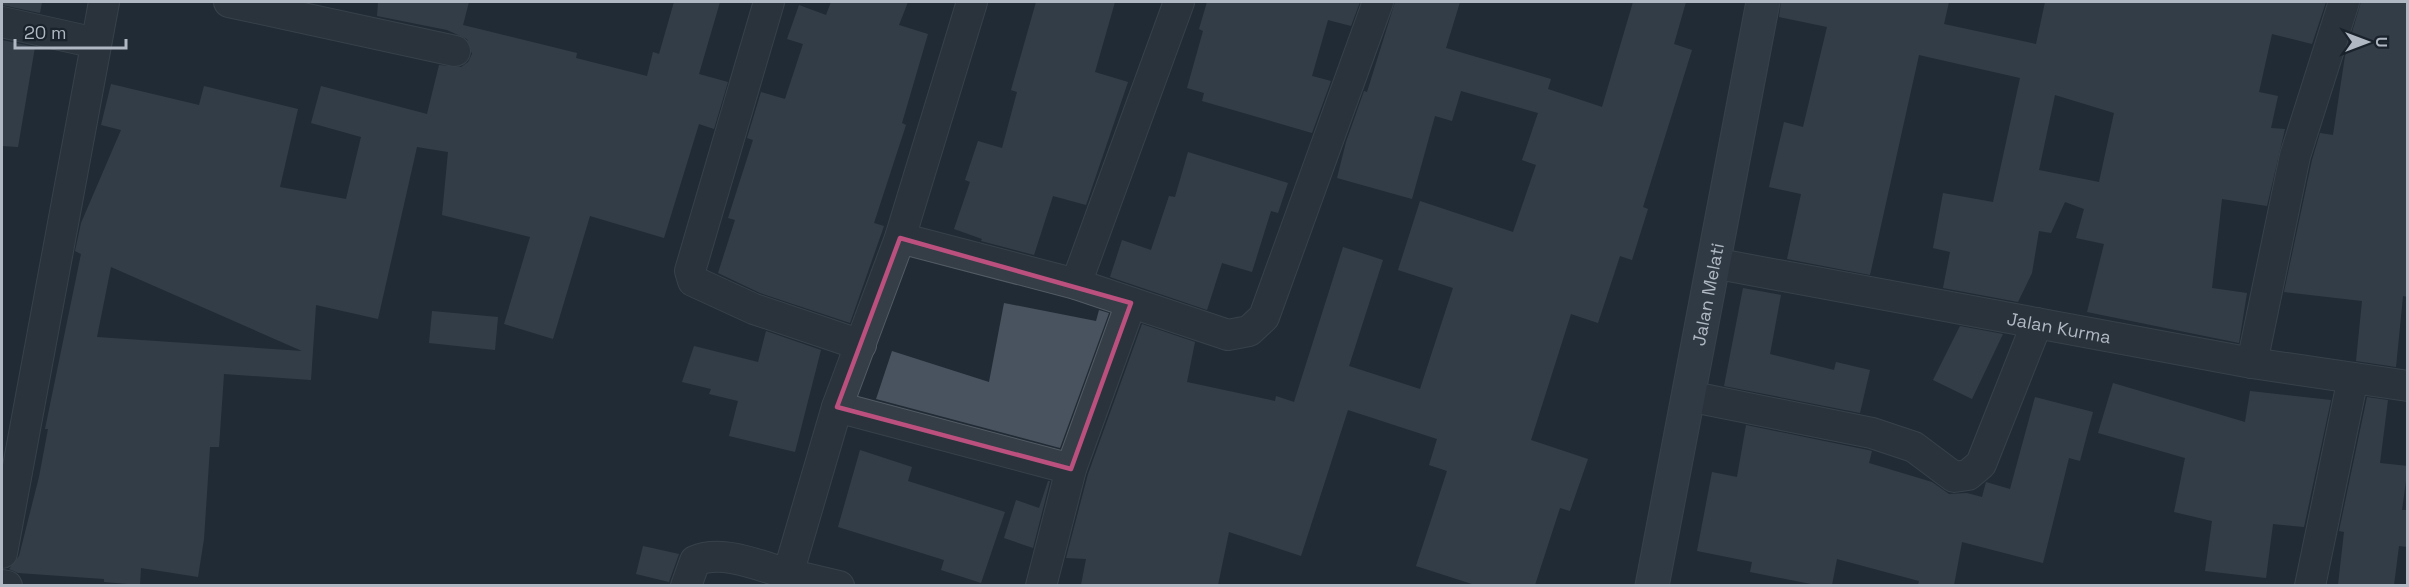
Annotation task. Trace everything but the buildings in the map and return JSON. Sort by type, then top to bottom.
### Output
[{"type":"main road","name":"Jalan Melati","points":[[1652,585],[1763,2]]},
{"type":"street","points":[[2,553],[13,432],[104,2]]},
{"type":"street","points":[[229,2],[455,51]]},
{"type":"street","points":[[769,2],[690,271],[693,281],[727,297],[861,345]]},
{"type":"street","points":[[788,574],[837,407],[900,238],[972,2]]},
{"type":"street","points":[[1076,284],[1179,2]]},
{"type":"street","points":[[900,238],[1076,284],[1228,335],[1249,331],[1264,317],[1378,2]]},
{"type":"street","points":[[2252,363],[2295,156],[2344,2]]},
{"type":"street","points":[[2,22],[96,43]]},
{"type":"street","name":"Jalan Kurma","points":[[1713,263],[2252,363],[2408,386]]},
{"type":"street","points":[[1041,585],[1071,469],[1131,303]]},
{"type":"street","points":[[1688,396],[1872,433],[1914,447],[1954,477],[1968,475],[1981,464],[2037,323]]},
{"type":"street","points":[[2310,585],[2353,378]]},
{"type":"street","points":[[837,407],[1071,469]]},
{"type":"street","points":[[686,585],[695,561],[706,556],[721,556],[839,585]]},
{"type":"street","points":[[2,585],[7,585]]},
{"type":"highlighted area","points":[[900,238],[1131,303],[1071,469],[837,407]]}]
